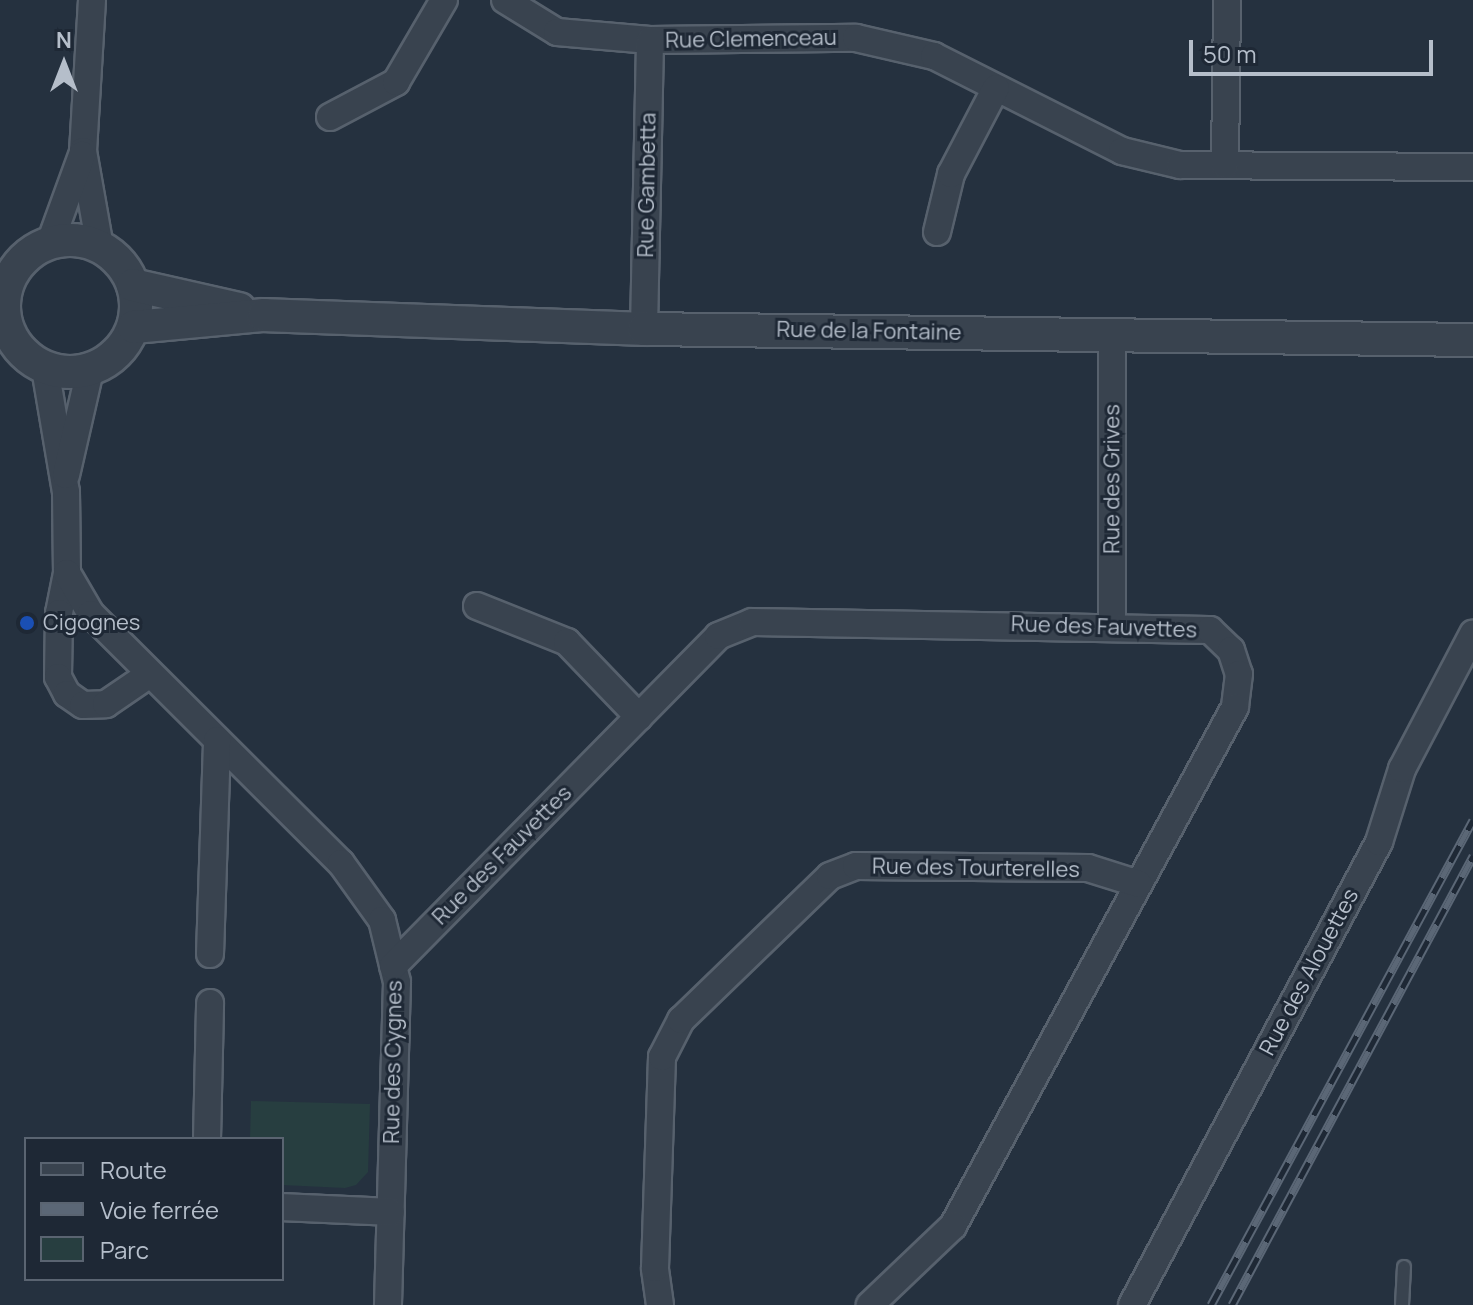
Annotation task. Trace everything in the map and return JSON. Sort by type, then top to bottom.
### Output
[{"type":"street","points":[[92,0],[83,151],[100,247]]},
{"type":"street","points":[[330,117],[396,82],[444,0]]},
{"type":"street","name":"Rue Clemenceau","points":[[505,0],[557,32],[650,40],[856,38],[934,56],[1122,151],[1180,165],[1473,167]]},
{"type":"street","points":[[1225,165],[1227,0]]},
{"type":"street","name":"Rue Gambetta","points":[[644,329],[650,40]]},
{"type":"street","points":[[937,232],[951,174],[996,88]]},
{"type":"street","points":[[50,243],[83,151]]},
{"type":"street","points":[[74,240],[100,247],[122,264],[133,285],[134,327],[116,355],[90,370],[45,368],[22,353],[4,326],[5,277],[29,254],[50,243],[74,240]]},
{"type":"street","name":"Rue de la Fontaine","points":[[133,285],[264,315]]},
{"type":"street","name":"Rue de la Fontaine","points":[[134,327],[264,315],[644,329],[1473,340]]},
{"type":"street","name":"Rue des Grives","points":[[1112,333],[1112,625]]},
{"type":"street","points":[[45,368],[65,478],[67,573],[59,613],[58,677],[67,694],[83,705],[106,704],[150,674]]},
{"type":"street","points":[[65,478],[90,370]]},
{"type":"street","name":"Rue des Cygnes","points":[[67,573],[91,614],[341,863],[382,920],[397,982],[388,1305]]},
{"type":"street","points":[[477,606],[567,642],[639,717]]},
{"type":"street","name":"Rue des Fauvettes","points":[[393,966],[718,636],[752,622],[1112,625],[1210,630],[1231,650],[1239,674],[1235,707],[953,1226],[870,1305]]},
{"type":"street","name":"Rue des Alouettes","points":[[1132,1305],[1379,842],[1402,769],[1473,634]]},
{"type":"street","points":[[210,954],[217,740]]},
{"type":"street","name":"Rue des Tourterelles","points":[[660,1305],[655,1268],[662,1057],[681,1020],[830,876],[856,866],[1088,868],[1139,884]]},
{"type":"street","points":[[207,1137],[210,1003]]},
{"type":"street","points":[[284,1207],[391,1212]]},
{"type":"lane","points":[[1402,1305],[1404,1267]]},
{"type":"green space","points":[[251,1101],[370,1104],[368,1172],[356,1185],[345,1188],[284,1185],[284,1137],[250,1137]]},
{"type":"railway","points":[[1211,1305],[1473,820]]},
{"type":"railway","points":[[1232,1305],[1473,856]]},
{"type":"place","name":"Cigognes","points":[[27,623]]}]
